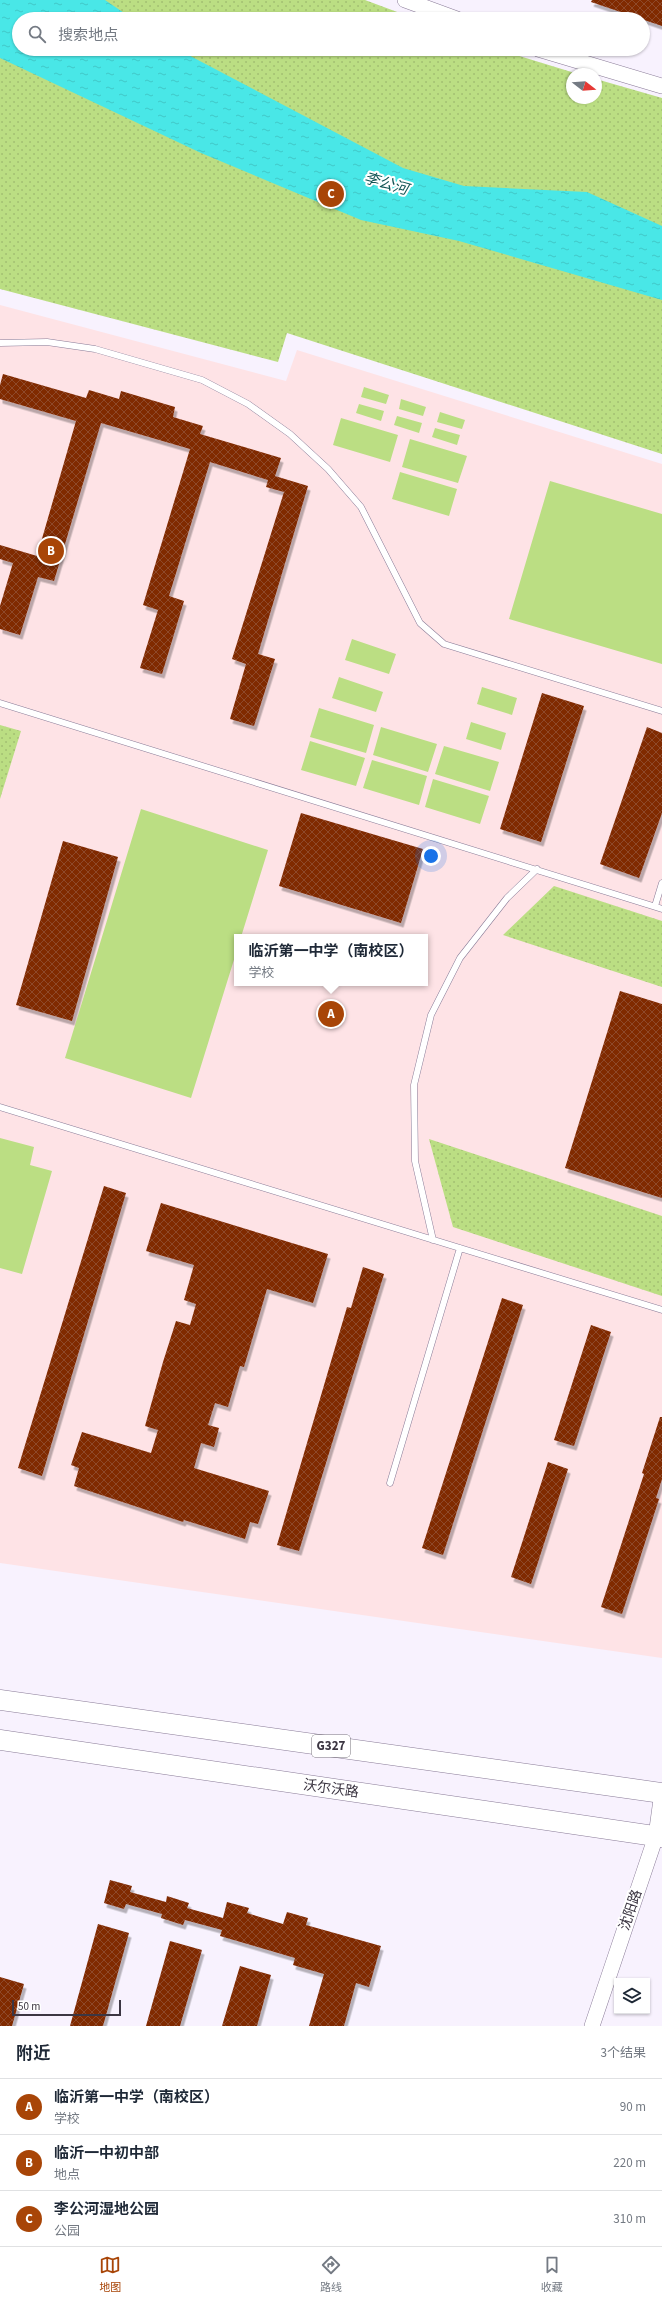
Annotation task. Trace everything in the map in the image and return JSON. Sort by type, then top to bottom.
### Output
[{"type":"highway","name":"G327","points":[[0,1700],[662,1793]]},
{"type":"highway","name":"沃尔沃路","points":[[0,1740],[659,1837]]},
{"type":"street","points":[[405,0],[437,12]]},
{"type":"street","points":[[561,56],[662,86]]},
{"type":"street","name":"沈阳路","points":[[592,2026],[659,1837],[662,1793]]},
{"type":"lane","points":[[0,343],[47,342],[95,349],[202,380],[248,404],[290,434],[328,470],[361,507],[420,623],[444,644],[662,711]]},
{"type":"lane","points":[[0,703],[662,909]]},
{"type":"lane","points":[[433,1240],[415,1161],[414,1085],[431,1015],[460,958],[507,898],[537,869]]},
{"type":"lane","points":[[655,906],[662,883]]},
{"type":"lane","points":[[0,1107],[662,1310]]},
{"type":"lane","points":[[390,1483],[460,1248]]},
{"type":"shaded area","points":[[0,305],[286,381],[297,350],[662,464],[662,1658],[0,1563]]},
{"type":"green space","points":[[0,0],[365,0],[397,12],[12,12],[12,56],[520,56],[566,70],[566,104],[602,104],[602,81],[662,98],[662,454],[287,333],[278,362],[0,289]]},
{"type":"green space","points":[[364,387],[389,395],[386,404],[361,397]]},
{"type":"green space","points":[[401,399],[426,407],[423,416],[399,409]]},
{"type":"green space","points":[[359,404],[384,411],[381,421],[356,413]]},
{"type":"green space","points":[[440,412],[465,420],[462,429],[437,422]]},
{"type":"green space","points":[[397,416],[422,423],[419,433],[394,425]]},
{"type":"green space","points":[[341,418],[398,435],[390,462],[333,445]]},
{"type":"green space","points":[[435,428],[460,435],[457,445],[432,437]]},
{"type":"green space","points":[[410,439],[467,456],[458,483],[402,467]]},
{"type":"green space","points":[[400,472],[457,489],[449,516],[392,499]]},
{"type":"green space","points":[[550,481],[662,514],[662,664],[509,619]]},
{"type":"green space","points":[[352,639],[396,654],[389,674],[345,660]]},
{"type":"green space","points":[[339,677],[383,692],[376,712],[332,698]]},
{"type":"green space","points":[[482,687],[517,698],[512,715],[477,704]]},
{"type":"green space","points":[[319,708],[374,725],[366,753],[310,737]]},
{"type":"green space","points":[[471,722],[506,733],[501,750],[466,739]]},
{"type":"green space","points":[[0,725],[21,731],[0,799]]},
{"type":"green space","points":[[381,727],[437,744],[428,772],[373,755]]},
{"type":"green space","points":[[310,741],[365,758],[356,786],[301,770]]},
{"type":"green space","points":[[444,746],[499,762],[490,791],[435,774]]},
{"type":"green space","points":[[372,760],[427,776],[419,805],[363,788]]},
{"type":"green space","points":[[433,779],[489,796],[480,824],[425,807]]},
{"type":"green space","points":[[141,809],[268,850],[242,934],[234,934],[234,960],[191,1098],[65,1058]]},
{"type":"green space","points":[[554,886],[662,921],[662,987],[503,935]]},
{"type":"green space","points":[[0,1138],[34,1147],[30,1165],[52,1171],[22,1274],[0,1268]]},
{"type":"green space","points":[[429,1139],[662,1216],[662,1296],[453,1227]]},
{"type":"water","name":"李公河","points":[[0,0],[105,0],[123,12],[12,12],[12,56],[190,56],[403,168],[464,186],[587,192],[662,226],[662,300],[459,241],[361,220],[201,153],[0,58]]},
{"type":"building","points":[[592,0],[662,0],[662,26],[650,22],[650,12],[621,12],[591,2]]},
{"type":"building","points":[[3,374],[86,398],[89,390],[119,399],[121,391],[175,407],[173,417],[203,426],[200,434],[281,458],[275,476],[308,486],[258,654],[275,659],[254,726],[230,719],[246,664],[232,659],[284,492],[266,487],[268,480],[210,462],[169,596],[184,601],[162,674],[140,668],[158,610],[143,605],[190,449],[101,423],[54,581],[38,577],[20,635],[0,629],[0,606],[13,563],[0,559],[0,545],[37,556],[76,421],[0,399],[0,385]]},
{"type":"building","points":[[542,693],[584,706],[541,842],[500,829]]},
{"type":"building","points":[[647,727],[662,733],[662,813],[639,878],[600,864]]},
{"type":"building","points":[[301,813],[423,849],[401,923],[279,886]]},
{"type":"building","points":[[63,841],[118,857],[72,1021],[16,1005]]},
{"type":"building","points":[[620,991],[662,1004],[662,1198],[565,1168]]},
{"type":"building","points":[[104,1186],[126,1193],[42,1476],[18,1468]]},
{"type":"building","points":[[161,1203],[328,1254],[313,1303],[267,1289],[244,1367],[240,1366],[228,1407],[215,1403],[208,1425],[219,1428],[214,1447],[201,1443],[194,1468],[269,1491],[258,1524],[250,1522],[245,1539],[184,1520],[183,1522],[74,1486],[79,1468],[71,1465],[82,1432],[151,1453],[158,1430],[145,1426],[163,1362],[176,1321],[190,1325],[196,1304],[184,1300],[194,1265],[146,1251]]},
{"type":"building","points":[[363,1267],[384,1274],[299,1551],[277,1545],[347,1307],[351,1308]]},
{"type":"building","points":[[502,1298],[523,1305],[443,1555],[422,1548]]},
{"type":"building","points":[[591,1325],[611,1332],[574,1446],[554,1440]]},
{"type":"building","points":[[660,1417],[662,1417],[662,1479],[656,1498],[659,1499],[622,1614],[601,1607],[644,1474],[642,1473]]},
{"type":"building","points":[[548,1462],[568,1469],[531,1584],[511,1577]]},
{"type":"building","points":[[110,1880],[132,1886],[130,1892],[166,1902],[167,1896],[189,1903],[187,1908],[223,1918],[227,1902],[249,1908],[247,1913],[283,1924],[287,1912],[308,1918],[306,1925],[381,1946],[369,1987],[356,1983],[344,2026],[309,2026],[324,1974],[293,1965],[295,1958],[220,1936],[222,1930],[185,1920],[183,1925],[161,1918],[162,1914],[126,1904],[124,1909],[104,1903]]},
{"type":"building","points":[[98,1924],[129,1933],[103,2026],[70,2026]]},
{"type":"building","points":[[170,1941],[202,1950],[180,2026],[146,2026]]},
{"type":"building","points":[[240,1966],[271,1975],[257,2026],[222,2026]]},
{"type":"building","points":[[0,1977],[24,1984],[12,2026],[0,2026]]},
{"type":"place","name":"李公河湿地公园","points":[[331,194]]},
{"type":"place","name":"临沂一中初中部","points":[[51,551]]},
{"type":"place","name":"临沂第一中学（南校区）","points":[[331,1014]]}]
